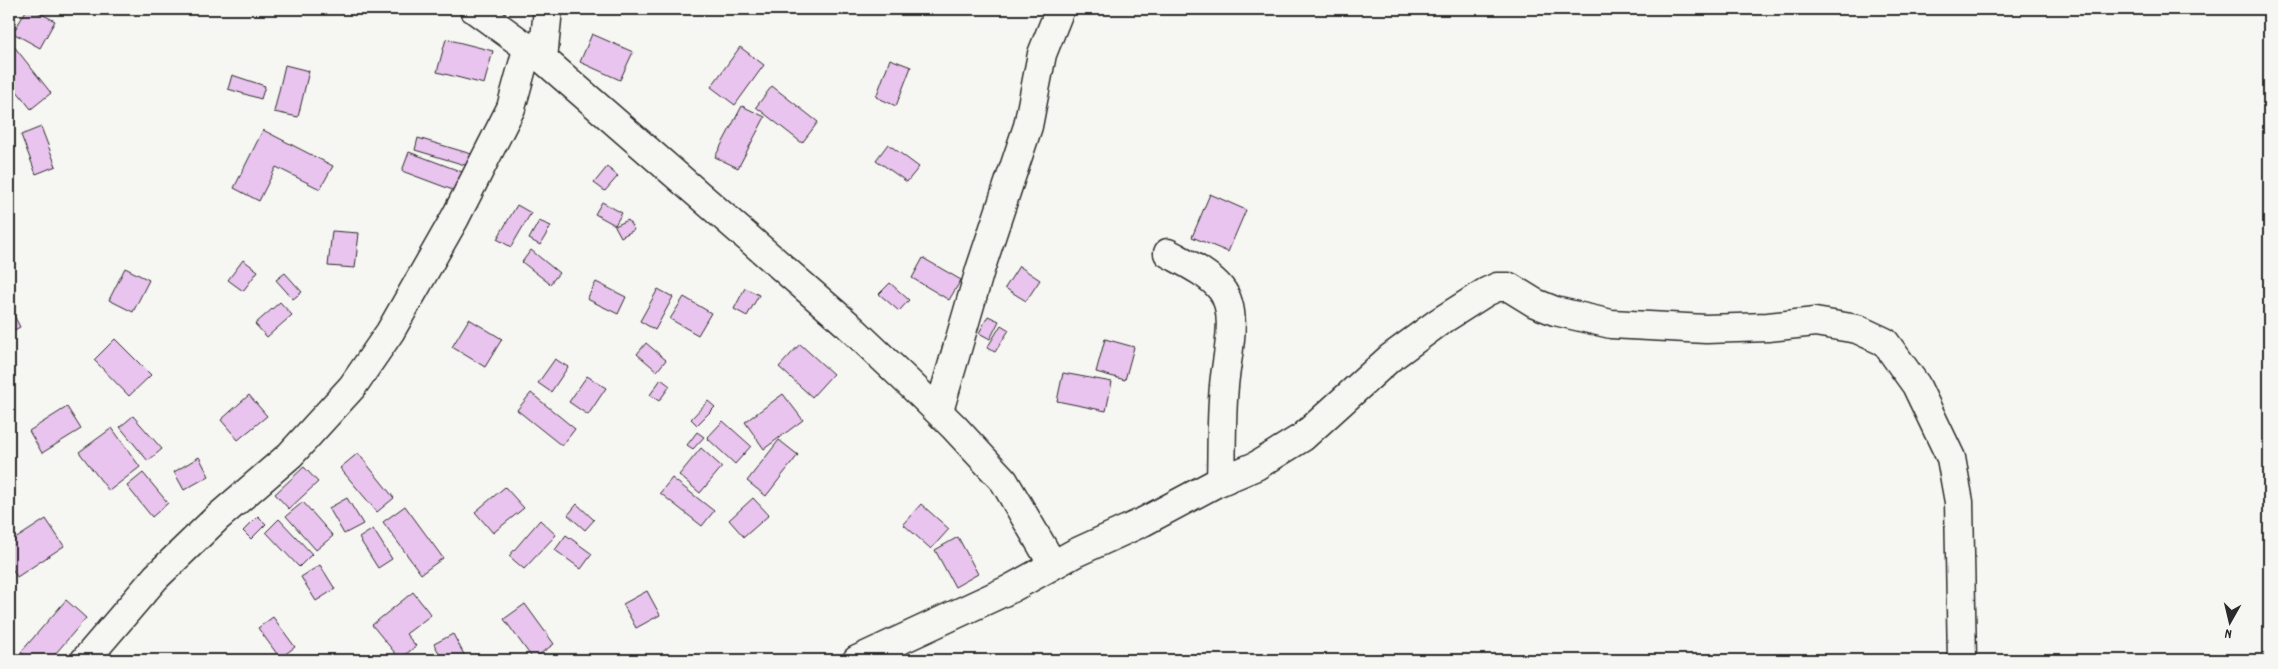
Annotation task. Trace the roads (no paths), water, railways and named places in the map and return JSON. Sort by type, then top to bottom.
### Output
[{"type":"street","points":[[474,9],[535,53],[847,324],[938,411],[1004,481],[1053,566]]},
{"type":"street","points":[[85,660],[156,577],[216,518],[290,455],[352,388],[390,332],[464,202],[511,108],[535,53],[548,9]]},
{"type":"street","points":[[938,411],[980,270],[1028,126],[1042,54],[1060,9]]},
{"type":"street","points":[[1168,253],[1212,280],[1224,294],[1230,310],[1230,340],[1224,386],[1221,481]]},
{"type":"street","points":[[857,660],[1008,590],[1221,481],[1256,466],[1303,437],[1390,358],[1467,302],[1497,288],[1509,287],[1535,303],[1555,311],[1611,324],[1706,329],[1768,327],[1815,322],[1857,330],[1886,342],[1916,385],[1951,458],[1959,502],[1962,660]]}]
